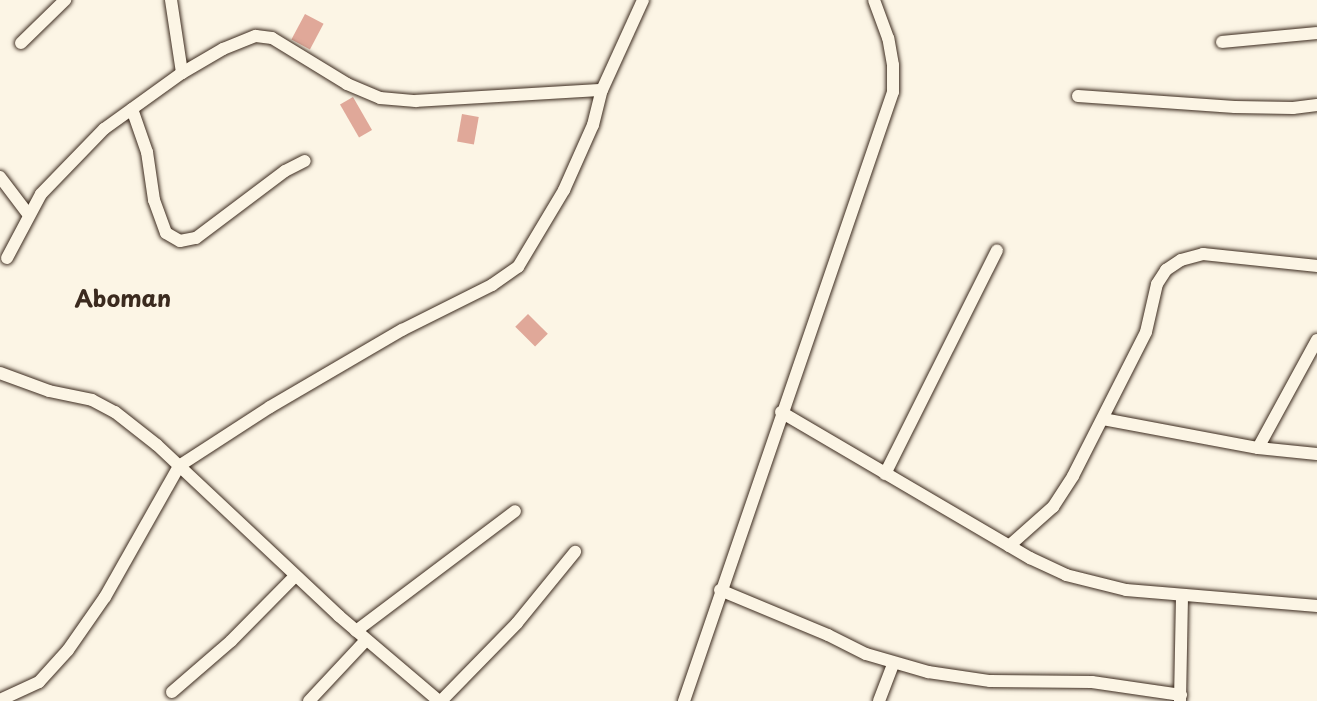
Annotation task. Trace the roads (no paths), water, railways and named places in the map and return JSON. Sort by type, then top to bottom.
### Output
[{"type":"street","points":[[20,43],[65,0]]},
{"type":"street","points":[[171,0],[182,73]]},
{"type":"street","points":[[0,700],[39,682],[68,650],[105,597],[179,466],[282,400],[402,330],[492,285],[518,267],[564,190],[593,125],[602,90],[643,0]]},
{"type":"street","points":[[684,701],[893,92],[893,65],[888,38],[874,0]]},
{"type":"street","points":[[1222,42],[1317,33]]},
{"type":"street","points":[[7,258],[28,214],[56,176],[104,129],[182,73],[223,49],[256,36],[272,38],[347,84],[380,98],[416,101],[602,90]]},
{"type":"street","points":[[1078,96],[1235,107],[1293,108],[1317,105]]},
{"type":"street","points":[[132,109],[147,152],[154,201],[166,233],[180,241],[195,238],[285,171],[305,161]]},
{"type":"street","points":[[0,177],[28,214]]},
{"type":"street","points":[[885,474],[997,250]]},
{"type":"street","points":[[1009,546],[1053,507],[1103,419],[1146,332],[1157,284],[1166,270],[1181,260],[1203,254],[1317,266]]},
{"type":"street","points":[[1258,448],[1317,340]]},
{"type":"street","points":[[0,373],[49,391],[92,400],[115,412],[179,466],[361,636],[440,701],[517,623],[575,552]]},
{"type":"street","points":[[781,412],[1009,546],[1054,569],[1096,585],[1317,606]]},
{"type":"street","points":[[1103,419],[1258,448],[1317,454]]},
{"type":"street","points":[[309,701],[361,636],[514,511]]},
{"type":"street","points":[[172,692],[231,641],[295,576]]},
{"type":"street","points":[[720,590],[893,664],[990,681],[1092,682],[1181,698],[1182,595]]},
{"type":"street","points":[[878,701],[893,664]]},
{"type":"district","name":"Aboman","points":[[123,298]]}]
